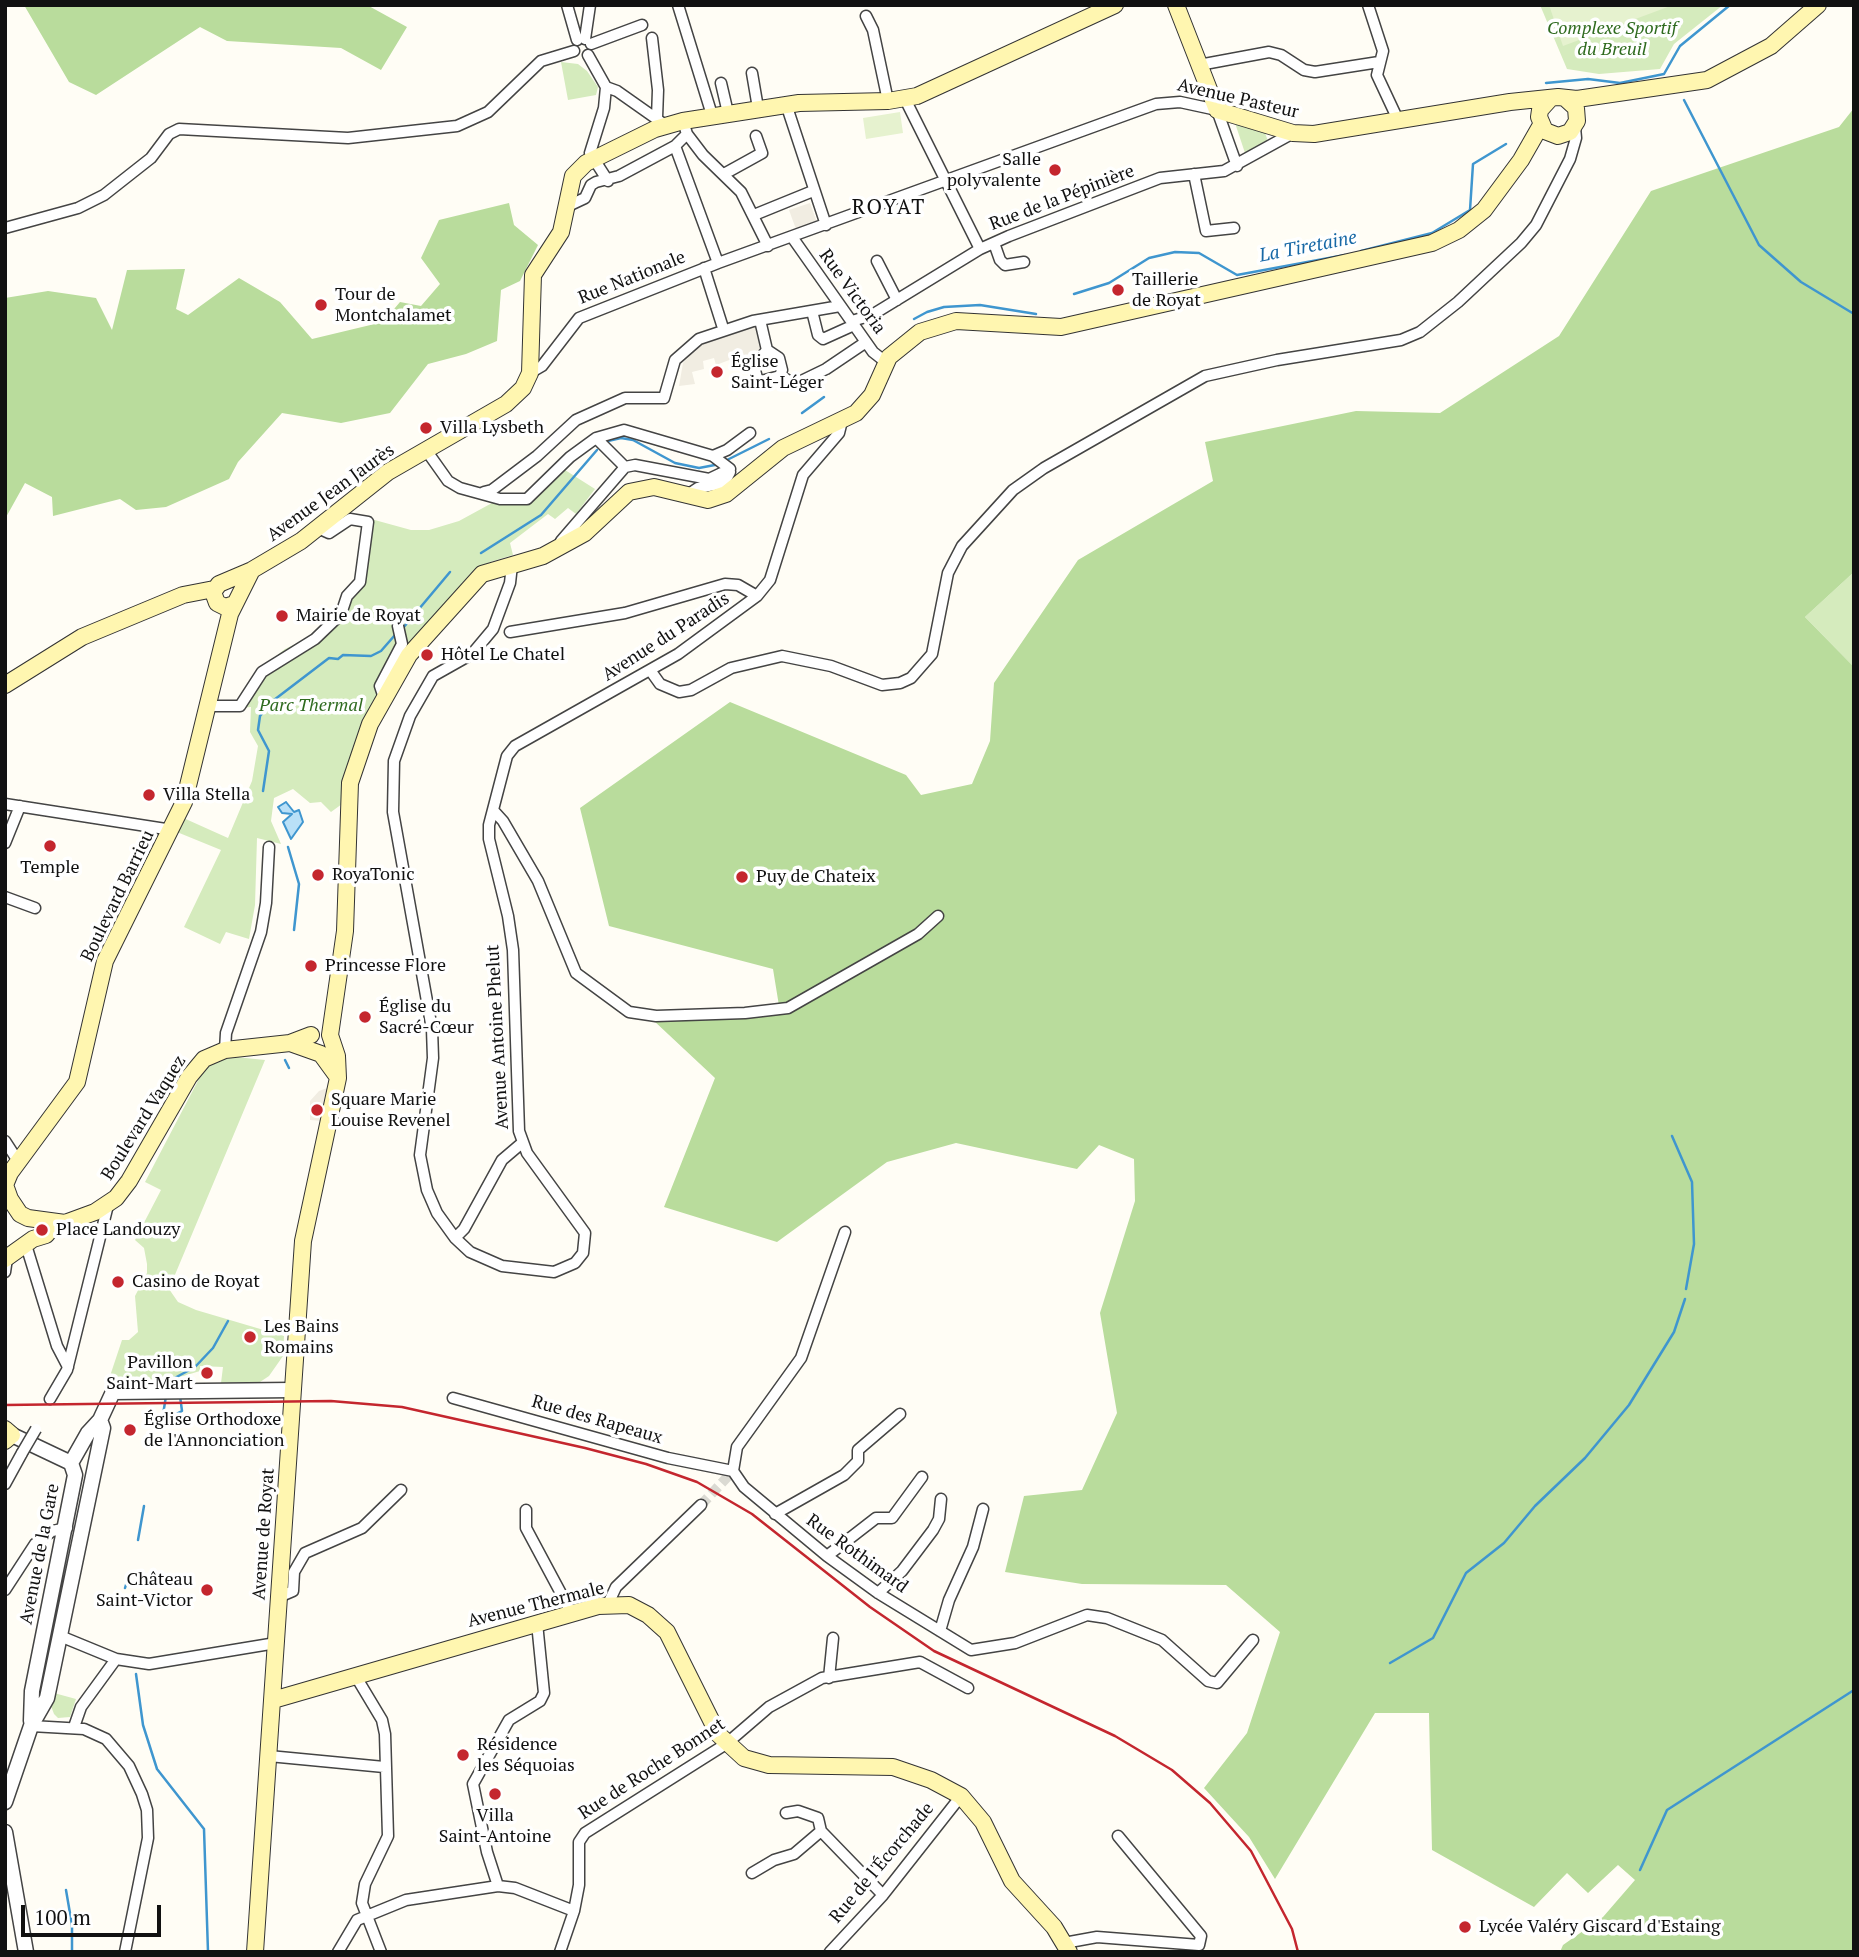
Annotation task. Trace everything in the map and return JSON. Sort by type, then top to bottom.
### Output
[{"type":"main road","points":[[530,373],[533,275],[561,232],[573,176],[586,163],[660,122],[685,127],[720,114],[786,104],[905,99],[933,90],[1115,5]]},
{"type":"main road","points":[[1177,5],[1217,110]]},
{"type":"main road","name":"Avenue Pasteur","points":[[1217,110],[1293,133],[1330,134],[1522,101],[1595,97],[1707,80],[1770,46],[1818,5]]},
{"type":"main road","points":[[320,1042],[336,1007],[345,931],[349,783],[370,724],[419,642],[482,574],[552,551],[585,533],[629,492],[654,487],[708,500],[726,495],[783,448],[856,413],[872,395],[895,351],[920,332],[956,321],[1061,327],[1432,243],[1459,230],[1484,210],[1547,128],[1576,121],[1595,97]]},
{"type":"main road","points":[[1547,128],[1544,103],[1558,99],[1572,102],[1576,121]]},
{"type":"main road","points":[[1522,101],[1547,128]]},
{"type":"main road","name":"Avenue Jean Jaurès","points":[[225,596],[251,570],[318,528],[388,472],[513,399],[527,383],[530,373]]},
{"type":"main road","points":[[5,685],[82,637],[175,600],[225,596]]},
{"type":"main road","name":"Boulevard Barrieu","points":[[5,1185],[18,1161],[77,1082],[105,961],[172,830],[189,787],[225,633],[225,596]]},
{"type":"main road","name":"Boulevard Vaquez","points":[[55,1224],[76,1220],[108,1205],[129,1181],[192,1073],[204,1059],[225,1050],[320,1042]]},
{"type":"main road","name":"Avenue de Royat","points":[[254,1952],[304,1230],[338,1078],[337,1056],[320,1042]]},
{"type":"main road","points":[[5,1185],[7,1194],[20,1213],[28,1218],[36,1217],[55,1224],[46,1235],[29,1242],[6,1263]]},
{"type":"main road","points":[[29,1242],[36,1217]]},
{"type":"main road","name":"Avenue Thermale","points":[[273,1700],[308,1687],[608,1604],[636,1608],[667,1632],[715,1729],[726,1744],[744,1758],[761,1764],[893,1767],[932,1780],[961,1797],[984,1822],[1012,1881],[1067,1947]]},
{"type":"main road","name":"Avenue Thermale","points":[[274,1682],[308,1687]]},
{"type":"street","points":[[567,5],[583,46],[606,87],[604,108],[586,163],[608,181]]},
{"type":"street","points":[[583,46],[590,5]]},
{"type":"street","points":[[678,5],[720,114]]},
{"type":"street","points":[[1368,5],[1383,51],[1379,62],[1380,84],[1399,122]]},
{"type":"street","points":[[866,16],[873,30],[888,101]]},
{"type":"street","points":[[5,228],[78,208],[104,195],[150,158],[169,134],[179,129],[348,138],[457,126],[488,111],[541,61],[642,25]]},
{"type":"street","points":[[652,38],[660,122]]},
{"type":"street","points":[[1199,65],[1269,52],[1281,55],[1304,70],[1315,72],[1379,62]]},
{"type":"street","points":[[751,73],[758,108]]},
{"type":"street","points":[[720,114],[721,83]]},
{"type":"street","points":[[606,87],[617,91],[660,122]]},
{"type":"street","points":[[905,99],[980,249]]},
{"type":"street","name":"Avenue Pasteur","points":[[793,237],[1156,104],[1180,102],[1217,110]]},
{"type":"street","points":[[786,104],[826,225]]},
{"type":"street","points":[[1217,110],[1237,166]]},
{"type":"street","points":[[650,670],[660,684],[668,690],[679,692],[691,690],[731,668],[782,656],[809,659],[881,685],[900,683],[911,678],[932,654],[948,573],[962,545],[1013,490],[1044,468],[1205,376],[1277,360],[1401,340],[1420,332],[1458,302],[1521,243],[1536,225],[1570,159],[1576,138],[1576,121]]},
{"type":"street","points":[[568,206],[585,198],[591,185],[608,181],[675,146],[685,127],[703,155],[741,192],[768,246]]},
{"type":"street","points":[[1547,128],[1570,159]]},
{"type":"street","name":"Rue de la Pépinière","points":[[832,337],[980,249],[1160,178],[1224,171],[1293,133]]},
{"type":"street","points":[[724,174],[762,153],[756,136]]},
{"type":"street","points":[[675,146],[718,263]]},
{"type":"street","points":[[1194,174],[1206,231],[1234,228]]},
{"type":"street","points":[[754,215],[813,191]]},
{"type":"street","name":"Rue Nationale","points":[[530,373],[542,366],[579,318],[704,268],[793,237]]},
{"type":"street","name":"Rue Victoria","points":[[793,237],[866,342],[887,363]]},
{"type":"street","points":[[994,243],[1000,260],[1005,265],[1024,262]]},
{"type":"street","points":[[877,261],[897,300]]},
{"type":"street","points":[[704,268],[723,328]]},
{"type":"street","points":[[426,450],[448,481],[460,488],[484,492],[492,490],[537,456],[565,428],[598,410],[632,397],[664,398],[675,360],[682,351],[723,328],[840,306]]},
{"type":"street","points":[[811,311],[818,335],[823,339],[832,337],[844,358]]},
{"type":"street","points":[[760,320],[767,350],[779,358],[780,376]]},
{"type":"street","points":[[767,350],[754,366],[757,378],[761,381],[780,376],[795,384],[844,358],[866,342]]},
{"type":"street","name":"Avenue du Paradis","points":[[493,810],[509,750],[678,654],[757,596],[770,580],[803,475],[839,433],[842,421]]},
{"type":"street","points":[[484,492],[490,498],[527,499],[570,457],[601,444],[624,430],[723,462],[730,475],[724,483],[698,488],[686,496]]},
{"type":"street","points":[[552,551],[625,467],[635,465],[709,479],[723,462],[727,450],[750,433]]},
{"type":"street","points":[[601,444],[625,467]]},
{"type":"street","points":[[209,706],[240,706],[262,672],[314,639],[341,614],[347,596],[360,582],[368,522],[352,519],[329,533],[318,528]]},
{"type":"street","name":"Avenue Antoine Phelut","points":[[493,810],[489,839],[508,916],[513,950],[519,1131],[522,1143],[581,1223],[585,1233],[583,1253],[563,1270],[515,1268],[483,1259],[455,1238],[438,1213],[422,1171],[421,1154],[433,1058],[432,1029],[393,812],[394,761],[410,716],[433,676],[472,654],[493,629],[510,583],[512,565]]},
{"type":"street","points":[[510,632],[625,613],[724,584],[738,585],[757,596]]},
{"type":"street","points":[[384,698],[380,686],[402,644],[398,626]]},
{"type":"street","points":[[5,804],[172,830]]},
{"type":"street","points":[[5,843],[20,806]]},
{"type":"street","points":[[493,810],[503,821],[538,881],[576,973],[629,1012],[656,1016],[745,1013],[788,1008],[918,934],[938,916]]},
{"type":"street","points":[[225,1050],[226,1032],[261,932],[266,903],[269,847]]},
{"type":"street","points":[[5,897],[35,908]]},
{"type":"street","points":[[5,1141],[18,1161]]},
{"type":"street","points":[[455,1238],[464,1228],[502,1160],[522,1143]]},
{"type":"street","points":[[50,1399],[68,1367],[108,1205]]},
{"type":"street","points":[[733,1471],[737,1447],[805,1351],[845,1231]]},
{"type":"street","points":[[29,1242],[57,1346],[68,1367]]},
{"type":"street","points":[[71,1462],[88,1433],[100,1420],[113,1392],[266,1390],[283,1380],[293,1385]]},
{"type":"street","name":"Rue des Rapeaux","points":[[453,1398],[668,1458],[733,1471]]},
{"type":"street","points":[[775,1514],[844,1475],[858,1461],[858,1450],[900,1414]]},
{"type":"street","points":[[5,1802],[9,1777],[31,1726],[47,1698],[103,1428],[100,1420]]},
{"type":"street","points":[[5,1484],[36,1429]]},
{"type":"street","name":"Avenue de la Gare","points":[[8,1435],[71,1462],[75,1475],[32,1691],[31,1726]]},
{"type":"street","name":"Rue Rothimard","points":[[733,1471],[744,1487],[827,1556],[878,1593],[971,1650],[1015,1643],[1087,1615],[1107,1618],[1162,1640],[1208,1681],[1217,1683],[1253,1640]]},
{"type":"street","points":[[827,1556],[876,1518],[892,1518],[922,1477]]},
{"type":"street","points":[[279,1597],[293,1591],[294,1572],[305,1553],[362,1528],[401,1490]]},
{"type":"street","points":[[878,1593],[902,1571],[933,1530],[939,1519],[941,1499]]},
{"type":"street","points":[[608,1604],[616,1587],[701,1505]]},
{"type":"street","points":[[940,1631],[949,1600],[974,1547],[984,1509]]},
{"type":"street","points":[[526,1510],[526,1528],[572,1614]]},
{"type":"street","points":[[5,1590],[35,1544],[51,1531],[66,1528]]},
{"type":"street","points":[[498,1886],[487,1852],[473,1784],[509,1720],[540,1701],[544,1693],[537,1623]]},
{"type":"street","points":[[60,1636],[116,1659],[160,1662],[276,1643]]},
{"type":"street","points":[[829,1678],[833,1637]]},
{"type":"street","points":[[74,1727],[81,1707],[116,1659]]},
{"type":"street","name":"Rue de Roche Bonnet","points":[[560,1952],[574,1910],[579,1885],[579,1842],[585,1833],[726,1744],[769,1707],[822,1678],[920,1662],[968,1688]]},
{"type":"street","points":[[355,1675],[382,1720],[385,1734],[388,1836],[365,1884],[365,1915],[381,1952]]},
{"type":"street","points":[[31,1726],[74,1727],[99,1734],[116,1748],[129,1766],[147,1811],[148,1839],[125,1952]]},
{"type":"street","points":[[269,1756],[384,1767]]},
{"type":"street","name":"Rue de l'Écorchade","points":[[830,1952],[883,1895],[961,1797]]},
{"type":"street","points":[[786,1813],[798,1811],[818,1818],[821,1831],[883,1895]]},
{"type":"street","points":[[752,1873],[774,1860],[794,1854],[821,1831]]},
{"type":"street","points":[[5,1832],[21,1908],[26,1952]]},
{"type":"street","points":[[1067,1947],[1097,1937],[1199,1945],[1200,1937],[1118,1836]]},
{"type":"street","points":[[338,1952],[351,1926],[365,1915],[407,1900],[498,1886],[514,1888],[574,1910]]},
{"type":"green space","points":[[24,5],[367,5],[407,27],[381,70],[341,48],[227,41],[200,27],[96,95],[69,82]]},
{"type":"green space","name":"Complexe Sportif du Breuil","points":[[1540,5],[1723,5],[1674,44],[1660,69],[1599,74],[1567,69]]},
{"type":"green space","points":[[1549,5],[1673,5],[1563,46]]},
{"type":"green space","points":[[561,62],[578,64],[587,71],[598,87],[596,95],[568,100]]},
{"type":"green space","points":[[1854,108],[1854,572],[1805,617],[1854,667],[1854,1952],[1560,1952],[1563,1945],[1603,1917],[1635,1880],[1618,1865],[1588,1893],[1567,1873],[1534,1907],[1432,1850],[1429,1713],[1375,1713],[1275,1879],[1249,1837],[1204,1788],[1247,1733],[1280,1632],[1226,1585],[1082,1584],[1005,1572],[1024,1496],[1082,1490],[1117,1413],[1100,1313],[1135,1201],[1134,1159],[1099,1145],[1077,1169],[956,1143],[887,1162],[777,1242],[664,1207],[715,1078],[653,1020],[780,1012],[773,969],[609,926],[580,808],[730,702],[906,775],[921,795],[972,784],[990,741],[994,683],[1078,560],[1213,481],[1205,442],[1356,411],[1440,413],[1559,336],[1651,191],[1839,127]]},
{"type":"green space","points":[[900,112],[903,133],[866,139],[863,118]]},
{"type":"green space","points":[[1235,123],[1265,132],[1268,142],[1245,153]]},
{"type":"green space","points":[[509,203],[514,225],[538,245],[520,281],[501,290],[497,341],[466,354],[428,364],[390,413],[341,423],[282,413],[238,462],[229,479],[166,507],[136,510],[120,499],[53,516],[52,497],[25,483],[5,519],[5,298],[48,291],[96,298],[112,330],[127,270],[185,269],[176,309],[188,315],[239,278],[280,302],[312,339],[383,322],[400,302],[421,306],[440,284],[421,258],[439,220]]},
{"type":"green space","name":"Parc Thermal","points":[[565,470],[595,489],[576,514],[568,508],[555,519],[548,514],[510,543],[513,555],[490,562],[471,573],[408,645],[342,804],[331,812],[321,802],[310,803],[293,789],[274,798],[271,821],[281,844],[257,838],[255,905],[249,939],[226,932],[220,944],[184,927],[221,850],[172,830],[179,816],[228,838],[252,781],[258,746],[250,732],[251,707],[208,711],[240,702],[262,667],[285,649],[312,636],[336,612],[340,598],[357,580],[371,519],[411,530],[429,530],[459,521],[492,503],[517,504],[537,496]]},
{"type":"green space","points":[[1854,572],[1854,667],[1805,617]]},
{"type":"green space","points":[[226,1056],[265,1060],[169,1289],[178,1302],[196,1310],[284,1336],[283,1356],[269,1376],[260,1382],[221,1383],[223,1367],[200,1366],[200,1371],[180,1377],[175,1383],[108,1382],[122,1340],[129,1340],[138,1332],[135,1296],[147,1273],[147,1264],[144,1248],[135,1240],[161,1190],[145,1182],[202,1073],[209,1063]]},
{"type":"green space","points":[[54,1693],[76,1699],[70,1717],[58,1718],[54,1714],[51,1706]]},
{"type":"shaded area","points":[[810,203],[818,225],[797,232],[789,210]]},
{"type":"shaded area","points":[[753,325],[756,327],[761,351],[741,360],[740,356],[716,365],[714,358],[703,361],[704,369],[692,372],[695,384],[679,386],[683,363],[702,341]]},
{"type":"shaded area","name":"Square Marie Louise Revenel","points":[[330,1087],[322,1121],[310,1120],[310,1101],[319,1091]]},
{"type":"water","points":[[286,802],[294,812],[299,810],[303,822],[291,839],[283,822],[292,814],[282,813],[278,807]]},
{"type":"waterway","name":"La Tiretaine","points":[[1546,83],[1588,79],[1620,83],[1664,74],[1680,46],[1730,5]]},
{"type":"waterway","points":[[1684,100],[1759,245],[1801,282],[1854,314]]},
{"type":"waterway","name":"La Tiretaine","points":[[1361,251],[1432,233],[1470,210],[1473,164],[1506,144]]},
{"type":"waterway","name":"La Tiretaine","points":[[1074,294],[1109,283],[1149,258],[1175,252],[1199,253],[1237,275],[1345,255]]},
{"type":"waterway","name":"La Tiretaine","points":[[914,319],[944,307],[980,305],[1036,314]]},
{"type":"waterway","name":"La Tiretaine","points":[[802,413],[824,397]]},
{"type":"waterway","name":"La Tiretaine","points":[[608,441],[621,438],[633,440],[675,463],[699,468],[720,464]]},
{"type":"waterway","name":"La Tiretaine","points":[[725,461],[769,439]]},
{"type":"waterway","name":"La Tiretaine","points":[[481,553],[541,515],[597,450]]},
{"type":"waterway","name":"La Tiretaine","points":[[403,628],[450,572]]},
{"type":"waterway","name":"La Tiretaine","points":[[263,791],[269,751],[258,730],[260,716],[270,703],[329,658],[338,659],[343,655],[371,656],[381,651],[395,635]]},
{"type":"waterway","name":"La Tiretaine","points":[[288,847],[299,884],[294,930]]},
{"type":"waterway","name":"La Tiretaine","points":[[285,1060],[289,1068]]},
{"type":"waterway","points":[[1672,1136],[1692,1182],[1694,1244],[1686,1289]]},
{"type":"waterway","points":[[1390,1663],[1433,1638],[1466,1573],[1504,1543],[1535,1506],[1585,1458],[1629,1405],[1674,1332],[1685,1299]]},
{"type":"waterway","points":[[169,1386],[171,1380],[195,1367],[213,1348],[228,1321]]},
{"type":"waterway","points":[[162,1421],[166,1396]]},
{"type":"waterway","points":[[162,1421],[182,1411],[180,1396]]},
{"type":"waterway","points":[[138,1540],[144,1506]]},
{"type":"waterway","points":[[125,1588],[129,1575]]},
{"type":"waterway","points":[[136,1674],[143,1725],[157,1769],[204,1829],[208,1952]]},
{"type":"waterway","points":[[1640,1870],[1667,1810],[1854,1690]]},
{"type":"waterway","points":[[66,1890],[72,1925],[72,1952]]},
{"type":"tunnel","points":[[701,1505],[733,1471]]},
{"type":"railway","points":[[5,1405],[331,1401],[402,1407],[585,1448],[646,1464],[697,1482],[752,1514],[870,1607],[934,1651],[1115,1736],[1172,1770],[1210,1803],[1251,1851],[1292,1929],[1298,1952]]},
{"type":"place","name":"Salle polyvalente","points":[[1055,170]]},
{"type":"place","name":"Taillerie de Royat","points":[[1118,290]]},
{"type":"place","name":"Tour de Montchalamet","points":[[321,305]]},
{"type":"place","name":"Église Saint-Léger","points":[[717,372]]},
{"type":"place","name":"Villa Lysbeth","points":[[426,428]]},
{"type":"place","name":"Mairie de Royat","points":[[282,616]]},
{"type":"place","name":"Hôtel Le Chatel","points":[[427,655]]},
{"type":"place","name":"Villa Stella","points":[[149,795]]},
{"type":"place","name":"Temple","points":[[50,846]]},
{"type":"place","name":"RoyaTonic","points":[[318,875]]},
{"type":"place","name":"Puy de Chateix","points":[[742,877]]},
{"type":"place","name":"Princesse Flore","points":[[311,966]]},
{"type":"place","name":"Église du Sacré-Cœur","points":[[365,1017]]},
{"type":"place","name":"Square Marie Louise Revenel","points":[[317,1110]]},
{"type":"place","name":"Place Landouzy","points":[[42,1230]]},
{"type":"place","name":"Casino de Royat","points":[[118,1282]]},
{"type":"place","name":"Les Bains Romains","points":[[250,1337]]},
{"type":"place","name":"Pavillon Saint-Mart","points":[[207,1373]]},
{"type":"place","name":"Église Orthodoxe de l'Annonciation","points":[[130,1430]]},
{"type":"place","name":"Château Saint-Victor","points":[[207,1590]]},
{"type":"place","name":"Résidence les Séquoias","points":[[463,1755]]},
{"type":"place","name":"Villa Saint-Antoine","points":[[495,1794]]},
{"type":"place","name":"Lycée Valéry Giscard d'Estaing","points":[[1465,1927]]},
{"type":"district","name":"ROYAT","points":[[889,208]]}]
